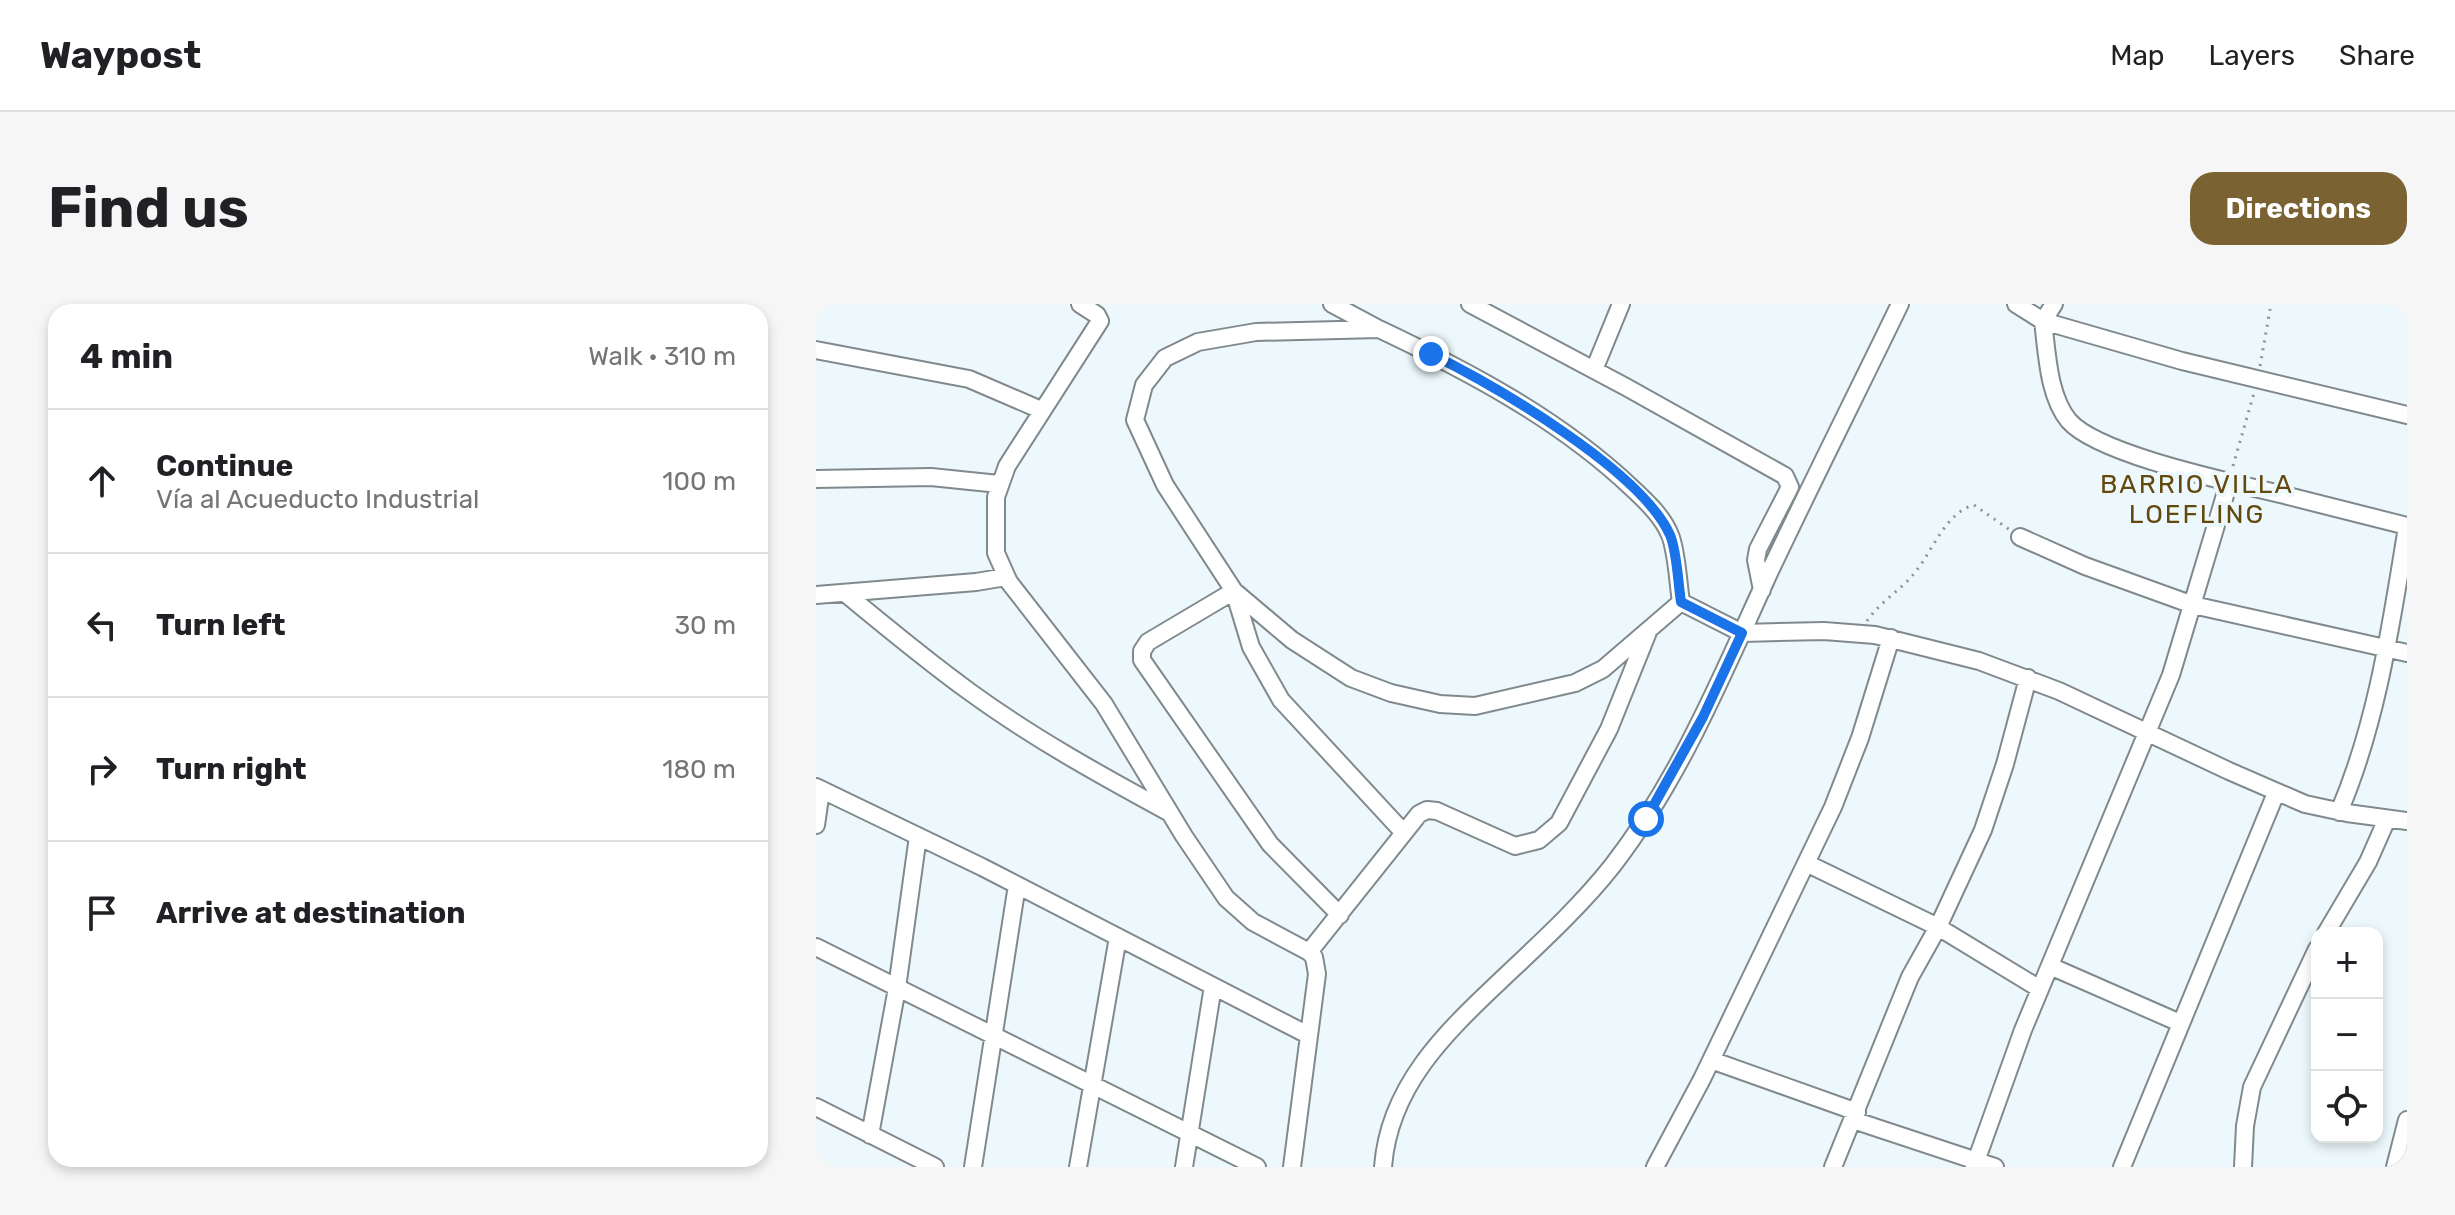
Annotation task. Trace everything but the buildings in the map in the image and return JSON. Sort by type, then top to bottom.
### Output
[{"type":"street","points":[[1080,304],[1097,315],[1100,321],[1007,466],[999,484],[994,512],[996,553],[1006,577],[1104,704],[1171,814],[1237,909],[1253,922],[1314,957],[1317,974],[1292,1167]]},
{"type":"street","points":[[1332,304],[1516,400],[1609,465],[1648,503],[1670,536],[1681,602]]},
{"type":"street","points":[[1470,304],[1779,471],[1789,481],[1785,498],[1758,549],[1756,560],[1762,590]]},
{"type":"street","points":[[1594,370],[1621,304]]},
{"type":"street","points":[[1383,1167],[1391,1127],[1413,1076],[1449,1029],[1521,961],[1613,866],[1664,788],[1703,717],[1816,472],[1900,304]]},
{"type":"street","points":[[2016,304],[2043,321],[2276,386],[2407,415]]},
{"type":"street","points":[[2054,304],[2043,321],[2050,373],[2061,407],[2074,425],[2118,448],[2229,482],[2407,527],[2387,649],[2363,750],[2339,812]]},
{"type":"street","points":[[1379,329],[1256,332],[1198,342],[1165,358],[1144,385],[1135,420],[1165,485],[1234,591],[1251,647],[1281,700],[1404,833]]},
{"type":"street","points":[[816,350],[969,379],[1041,410]]},
{"type":"street","points":[[816,479],[931,477],[999,484]]},
{"type":"street","points":[[1975,1163],[2040,989],[2171,675],[2229,482]]},
{"type":"street","points":[[2020,537],[2085,566],[2193,605],[2407,653]]},
{"type":"street","points":[[816,595],[1006,577]]},
{"type":"street","points":[[1234,591],[1292,640],[1351,678],[1391,693],[1452,705],[1475,706],[1575,683],[1603,669],[1681,602]]},
{"type":"street","points":[[1234,591],[1148,642],[1142,651],[1142,660],[1270,844],[1340,915]]},
{"type":"street","points":[[845,593],[972,693],[1039,738],[1171,814]]},
{"type":"street","points":[[1681,602],[1742,633],[1862,633],[1979,661],[2028,678],[2305,804],[2407,821]]},
{"type":"street","points":[[1309,952],[1419,814],[1427,810],[1437,811],[1515,846],[1539,840],[1559,823],[1609,729],[1650,626]]},
{"type":"street","points":[[1655,1167],[1711,1060],[1848,769],[1891,638]]},
{"type":"street","points":[[1833,1167],[1901,998],[1983,830],[2028,678]]},
{"type":"street","points":[[816,825],[818,788],[1017,885],[1308,1035]]},
{"type":"street","points":[[2122,1167],[2276,793]]},
{"type":"street","points":[[2330,927],[2368,862],[2387,819]]},
{"type":"street","points":[[870,1135],[897,988],[918,836]]},
{"type":"street","points":[[1806,863],[1938,927],[2040,989]]},
{"type":"street","points":[[973,1167],[996,1036],[1017,885]]},
{"type":"street","points":[[1078,1167],[1118,937]]},
{"type":"street","points":[[816,947],[1257,1167]]},
{"type":"street","points":[[2243,1167],[2245,1126],[2252,1087],[2311,962]]},
{"type":"street","points":[[2050,966],[2180,1023]]},
{"type":"street","points":[[1184,1167],[1213,986]]},
{"type":"street","points":[[1711,1060],[1975,1163],[1995,1167]]},
{"type":"street","points":[[816,1107],[935,1167]]},
{"type":"street","points":[[2395,1167],[2407,1120]]},
{"type":"path","points":[[1862,633],[1872,614],[1915,572],[1961,510],[1974,505],[1983,508],[2020,537]]},
{"type":"district","name":"BARRIO VILLA LOEFLING","points":[[2197,499]]},
{"type":"route","points":[[1431,354],[1516,400],[1609,465],[1648,503],[1670,536],[1681,602],[1742,633],[1703,717],[1646,819]]}]
